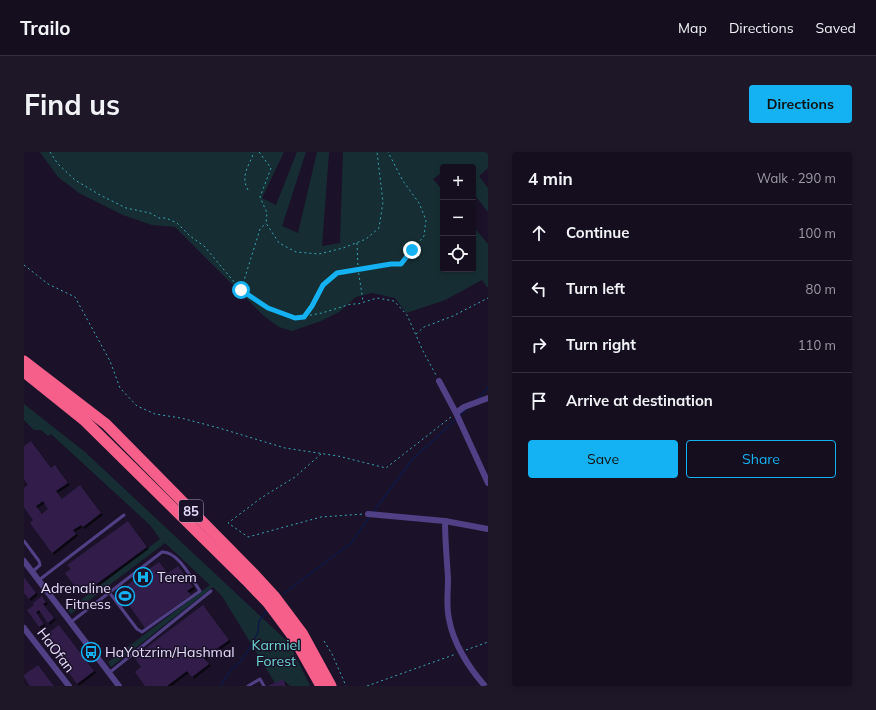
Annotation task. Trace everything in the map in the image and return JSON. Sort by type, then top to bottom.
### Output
[{"type":"highway","name":"85","points":[[24,361],[106,424],[275,597],[302,633],[331,686]]},
{"type":"highway","name":"85","points":[[24,372],[85,421],[268,603],[294,638],[321,686]]},
{"type":"street","points":[[439,381],[488,483]]},
{"type":"street","points":[[457,416],[464,407],[488,398]]},
{"type":"street","points":[[368,514],[445,521],[488,529]]},
{"type":"street","points":[[445,521],[448,580],[447,603],[449,620],[461,652],[470,667],[485,686]]},
{"type":"street","points":[[24,561],[119,686]]},
{"type":"street","name":"HaOfan","points":[[24,628],[69,686]]},
{"type":"lane","points":[[39,580],[124,515]]},
{"type":"lane","points":[[24,541],[39,561],[40,565],[32,572]]},
{"type":"lane","points":[[70,622],[109,592],[162,552],[165,551],[173,555],[178,560],[200,590],[144,632],[138,631],[135,628],[109,592]]},
{"type":"lane","points":[[109,673],[211,591]]},
{"type":"lane","points":[[248,686],[260,679],[264,686]]},
{"type":"path","points":[[50,152],[58,164],[75,180],[100,195],[126,208],[150,213],[159,218],[166,218],[177,223],[190,236],[204,246],[241,290],[268,308],[295,318],[322,313],[350,304],[363,303],[377,298],[394,301],[407,315],[423,351],[439,381]]},
{"type":"path","points":[[248,190],[244,183],[245,172],[254,152]]},
{"type":"path","points":[[259,152],[271,168],[260,197],[267,213],[266,223],[279,243],[296,252],[319,254],[343,248],[366,239],[379,228],[384,202],[377,152]]},
{"type":"path","points":[[304,317],[312,306],[323,285],[337,273],[401,264],[424,236],[426,220],[419,203],[402,181],[388,152]]},
{"type":"path","points":[[241,290],[260,229],[266,223]]},
{"type":"path","points":[[357,242],[358,269],[363,303]]},
{"type":"path","points":[[24,266],[48,284],[75,297],[110,361],[120,388],[137,406],[154,414],[181,418],[285,448],[338,456],[386,468],[457,416]]},
{"type":"path","points":[[416,334],[424,327],[453,316],[488,298]]},
{"type":"path","points":[[321,454],[295,477],[261,498],[228,523],[248,537],[321,516],[368,514]]},
{"type":"path","points":[[324,641],[332,654],[346,686]]},
{"type":"path","points":[[368,686],[488,642]]},
{"type":"green space","points":[[40,152],[284,152],[262,198],[276,205],[297,152],[306,152],[282,226],[298,233],[317,152],[329,152],[322,246],[340,243],[343,152],[488,152],[488,168],[479,176],[488,188],[488,212],[476,197],[476,164],[440,164],[440,174],[433,179],[440,187],[440,272],[476,272],[476,230],[488,244],[488,288],[482,280],[445,300],[406,313],[395,298],[372,293],[356,297],[339,312],[321,321],[292,331],[279,327],[264,316],[175,227],[152,225],[123,215],[79,193],[58,177]]},
{"type":"green space","name":"Karmiel Forest","points":[[24,404],[85,452],[289,643],[310,686],[290,686],[287,683],[275,683],[222,596],[213,587],[111,667],[108,662],[210,585],[165,543],[71,614],[68,610],[160,539],[150,525],[51,434],[48,436],[41,430],[34,430],[24,420]]},
{"type":"building","points":[[31,441],[51,468],[55,465],[68,483],[56,491],[62,499],[80,485],[101,513],[83,527],[81,525],[73,530],[76,534],[52,553],[30,523],[33,520],[24,507],[24,488],[28,485],[24,479],[24,446]],"holes":[[[43,501],[48,509],[42,514],[36,506]]]},
{"type":"building","points":[[128,521],[147,547],[87,591],[82,585],[77,589],[65,573],[71,569],[67,565]]},
{"type":"building","points":[[159,562],[168,573],[178,566],[193,587],[187,591],[191,595],[145,628],[119,591]]},
{"type":"building","points":[[24,577],[36,593],[29,599],[24,593]]},
{"type":"building","points":[[42,596],[46,602],[43,604],[54,618],[48,623],[39,610],[36,612],[44,624],[39,627],[27,610]]},
{"type":"building","points":[[203,605],[229,640],[204,658],[209,664],[192,677],[187,671],[167,686],[145,686],[135,672],[141,667],[134,657]]},
{"type":"building","points":[[59,625],[94,671],[77,684],[43,637]]},
{"type":"building","points":[[38,665],[54,686],[30,686],[24,675]]},
{"type":"building","points":[[283,679],[286,686],[268,686]]},
{"type":"waterway","points":[[479,398],[488,387]]},
{"type":"waterway","points":[[459,416],[467,409]]},
{"type":"waterway","points":[[374,511],[412,460],[456,419]]},
{"type":"waterway","points":[[283,594],[351,543],[369,518]]},
{"type":"waterway","points":[[220,686],[231,670],[241,661],[251,646],[258,632],[259,621],[267,611]]},
{"type":"place","name":"Terem","points":[[143,577]]},
{"type":"place","name":"Adrenaline Fitness","points":[[125,596]]},
{"type":"place","name":"HaYotzrim/Hashmal","points":[[91,652]]},
{"type":"route","points":[[241,290],[268,308],[295,318],[304,317],[312,306],[323,285],[337,273],[391,264],[401,264],[412,250]]}]
